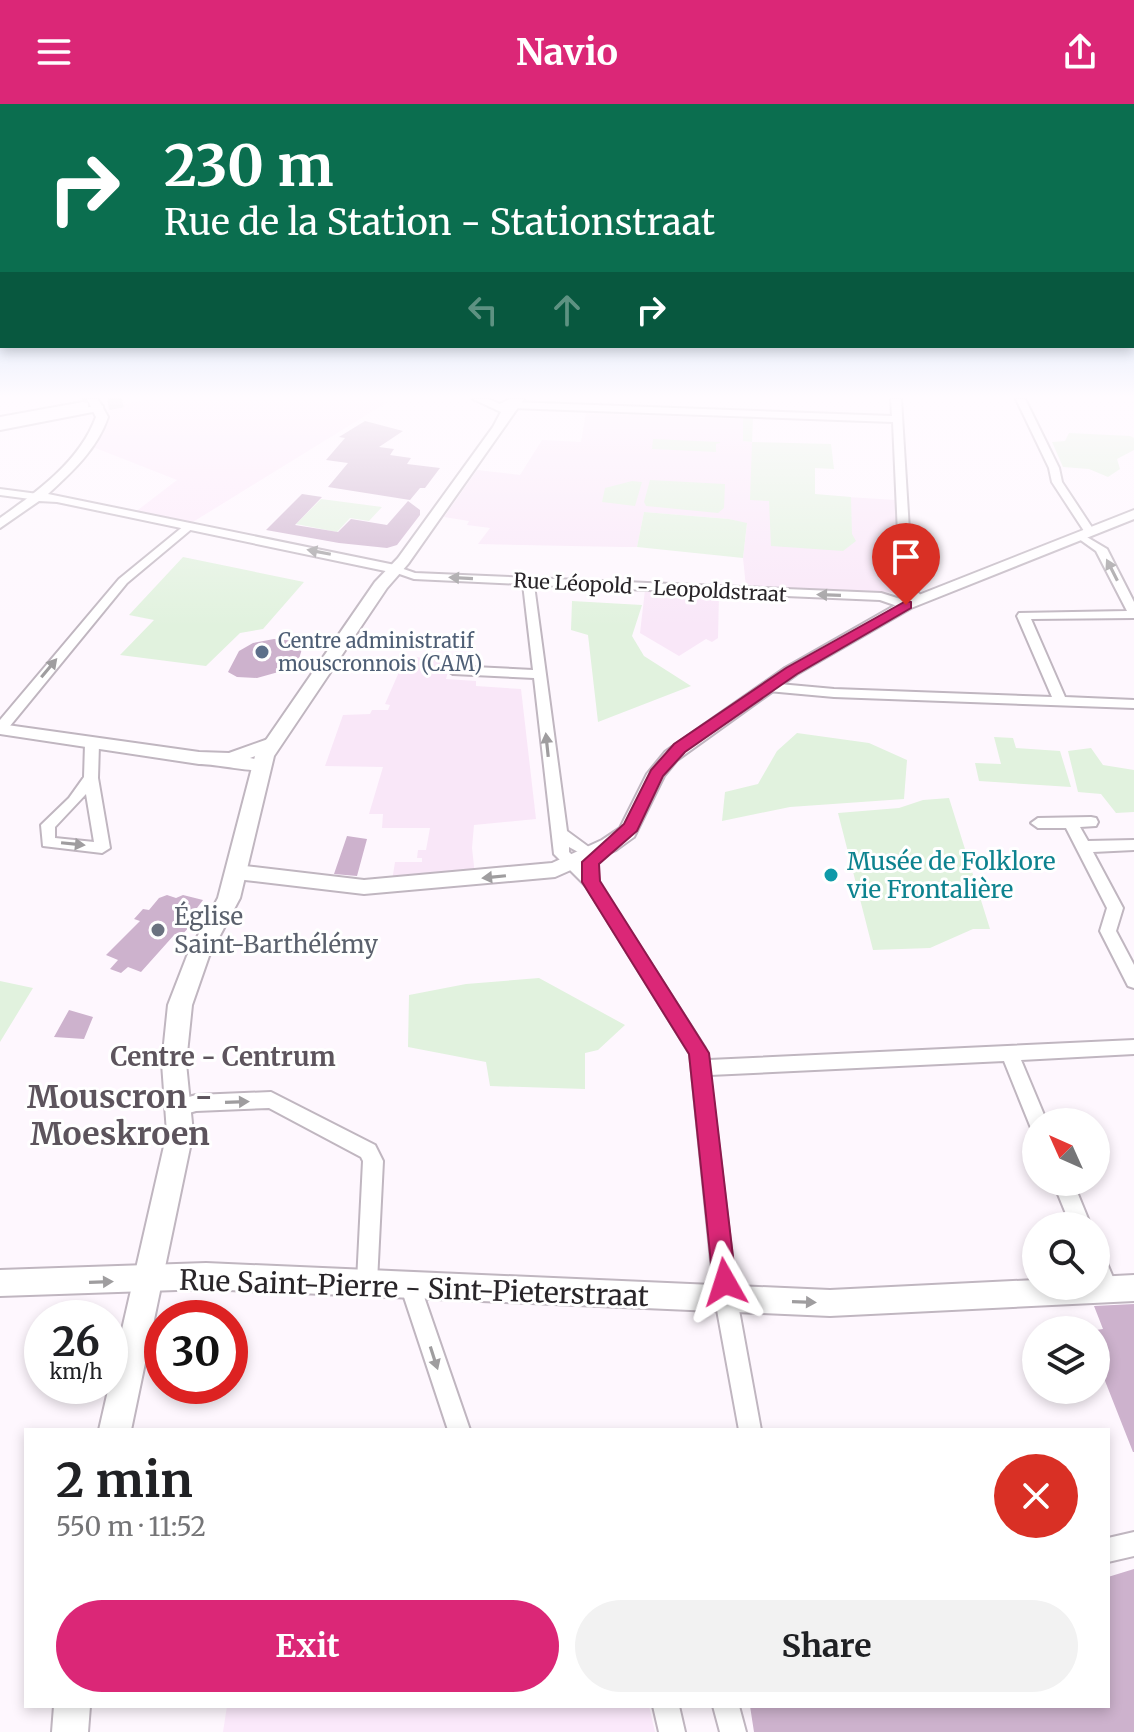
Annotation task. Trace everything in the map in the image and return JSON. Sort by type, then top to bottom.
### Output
[{"type":"main road","points":[[115,1428],[149,1280],[179,1120],[174,1049],[180,1005],[198,956],[229,898],[266,755],[463,475]]},
{"type":"main road","points":[[70,1732],[72,1708]]},
{"type":"street","points":[[0,524],[38,497],[59,475]]},
{"type":"street","points":[[899,475],[906,579],[912,602]]},
{"type":"street","points":[[1055,475],[1085,534],[1101,549],[1134,614],[1023,616],[1060,701]]},
{"type":"street","points":[[0,492],[57,498],[395,569]]},
{"type":"street","points":[[591,882],[590,862],[631,827],[656,774],[671,756],[768,687],[912,602],[1134,514]]},
{"type":"street","points":[[0,729],[123,581],[189,527]]},
{"type":"street","name":"Rue Léopold - Leopoldstraat","points":[[395,569],[414,576],[881,597],[912,602]]},
{"type":"street","points":[[528,581],[562,854],[591,882],[699,1053],[726,1299],[750,1428]]},
{"type":"street","points":[[453,670],[540,674]]},
{"type":"street","points":[[768,687],[834,693],[1134,704]]},
{"type":"street","points":[[0,729],[199,758],[266,755]]},
{"type":"street","points":[[91,778],[74,801],[48,825],[48,842],[102,848],[91,778],[92,744]]},
{"type":"street","points":[[1070,822],[1115,908],[1108,931],[1134,981]]},
{"type":"street","points":[[1038,823],[1091,822]]},
{"type":"street","points":[[558,833],[589,853]]},
{"type":"street","points":[[236,872],[328,884],[382,886],[549,871],[609,845]]},
{"type":"street","points":[[1083,847],[1134,845]]},
{"type":"street","points":[[702,1068],[1134,1047]]},
{"type":"street","points":[[1009,1052],[1032,1108]]},
{"type":"street","points":[[179,1120],[196,1103],[271,1100],[372,1156],[367,1282]]},
{"type":"street","name":"Rue Saint-Pierre - Sint-Pieterstraat","points":[[0,1283],[53,1284],[206,1276],[852,1303],[1121,1289]]},
{"type":"street","points":[[410,1285],[458,1428]]},
{"type":"street","points":[[1110,1550],[1134,1544]]},
{"type":"street","points":[[666,1708],[672,1732]]},
{"type":"street","points":[[727,1708],[733,1732]]},
{"type":"shaded area","points":[[164,475],[269,475],[188,525],[134,513],[177,480]]},
{"type":"shaded area","points":[[474,475],[815,475],[815,495],[896,500],[901,593],[746,587],[743,558],[747,524],[729,519],[644,512],[637,547],[622,547],[478,544],[490,528],[467,525],[469,521],[444,517]]},
{"type":"shaded area","points":[[645,590],[719,594],[718,638],[712,642],[706,639],[679,656],[640,633]]},
{"type":"shaded area","points":[[406,656],[451,661],[446,679],[476,681],[476,686],[521,689],[536,819],[474,825],[472,848],[475,875],[392,881],[395,862],[422,862],[422,858],[417,858],[418,850],[426,850],[430,828],[382,828],[383,814],[369,814],[383,767],[325,766],[343,715],[388,710],[390,705],[385,704]]},
{"type":"shaded area","points":[[227,1708],[649,1708],[655,1732],[223,1732]]},
{"type":"green space","points":[[751,475],[815,475],[815,494],[851,497],[852,534],[856,541],[843,551],[771,546],[769,501],[750,500]]},
{"type":"green space","points":[[650,480],[725,484],[724,508],[718,513],[646,506],[644,502]]},
{"type":"green space","points":[[632,481],[642,482],[635,506],[602,502],[605,488]]},
{"type":"green space","points":[[321,499],[382,507],[369,521],[350,518],[337,532],[296,524]]},
{"type":"green space","points":[[644,512],[747,523],[743,558],[637,547]]},
{"type":"green space","points":[[183,557],[304,582],[263,629],[240,633],[206,666],[120,655],[154,620],[129,615]]},
{"type":"green space","points":[[572,601],[642,605],[632,636],[644,656],[691,686],[598,722],[588,635],[571,630]]},
{"type":"green space","points":[[797,733],[869,743],[907,760],[904,799],[790,807],[722,821],[725,792],[758,784],[777,751]]},
{"type":"green space","points":[[994,737],[1013,738],[1016,748],[1060,751],[1071,787],[979,781],[975,763],[1001,764]]},
{"type":"green space","points":[[1091,748],[1103,765],[1134,770],[1134,812],[1116,813],[1101,794],[1078,792],[1068,751]]},
{"type":"green space","points":[[949,798],[990,929],[973,929],[930,948],[873,950],[838,813],[899,808],[923,800]]},
{"type":"green space","points":[[539,978],[625,1025],[598,1050],[585,1053],[585,1089],[490,1086],[486,1062],[408,1047],[409,995],[466,984]]},
{"type":"green space","points":[[0,981],[33,988],[0,1042]]},
{"type":"building","points":[[338,475],[435,475],[410,500],[328,487]]},
{"type":"building","points":[[302,494],[322,497],[295,525],[338,532],[351,519],[387,525],[408,501],[420,510],[420,515],[397,545],[387,548],[266,530]]},
{"type":"building","points":[[274,639],[296,641],[303,645],[299,659],[282,671],[257,678],[237,677],[228,672],[239,651],[253,643]]},
{"type":"building","points":[[347,836],[367,839],[357,876],[334,874]]},
{"type":"building","name":"Église Saint-Barthélémy","points":[[167,895],[203,900],[185,924],[190,926],[181,936],[175,934],[141,972],[128,967],[121,973],[110,969],[118,960],[106,955],[140,921],[134,919],[143,909],[149,910],[159,898]]},
{"type":"building","points":[[69,1010],[93,1017],[84,1039],[54,1037]]},
{"type":"building","points":[[1134,1304],[1134,1452],[1110,1394],[1110,1316],[1098,1316],[1094,1306]]},
{"type":"building","points":[[1134,1569],[1134,1732],[754,1732],[750,1708],[1110,1708],[1110,1576]]},
{"type":"place","name":"Centre administratif mouscronnois (CAM)","points":[[262,652]]},
{"type":"place","name":"Musée de Folklore vie Frontalière","points":[[831,875]]},
{"type":"place","name":"Église Saint-Barthélémy","points":[[158,930]]},
{"type":"district","name":"Centre - Centrum","points":[[223,1056]]},
{"type":"district","name":"Mouscron - Moeskroen","points":[[120,1116]]},
{"type":"route","points":[[725,1282],[699,1053],[591,882],[590,862],[631,827],[656,774],[680,748],[791,671],[906,605]]}]
